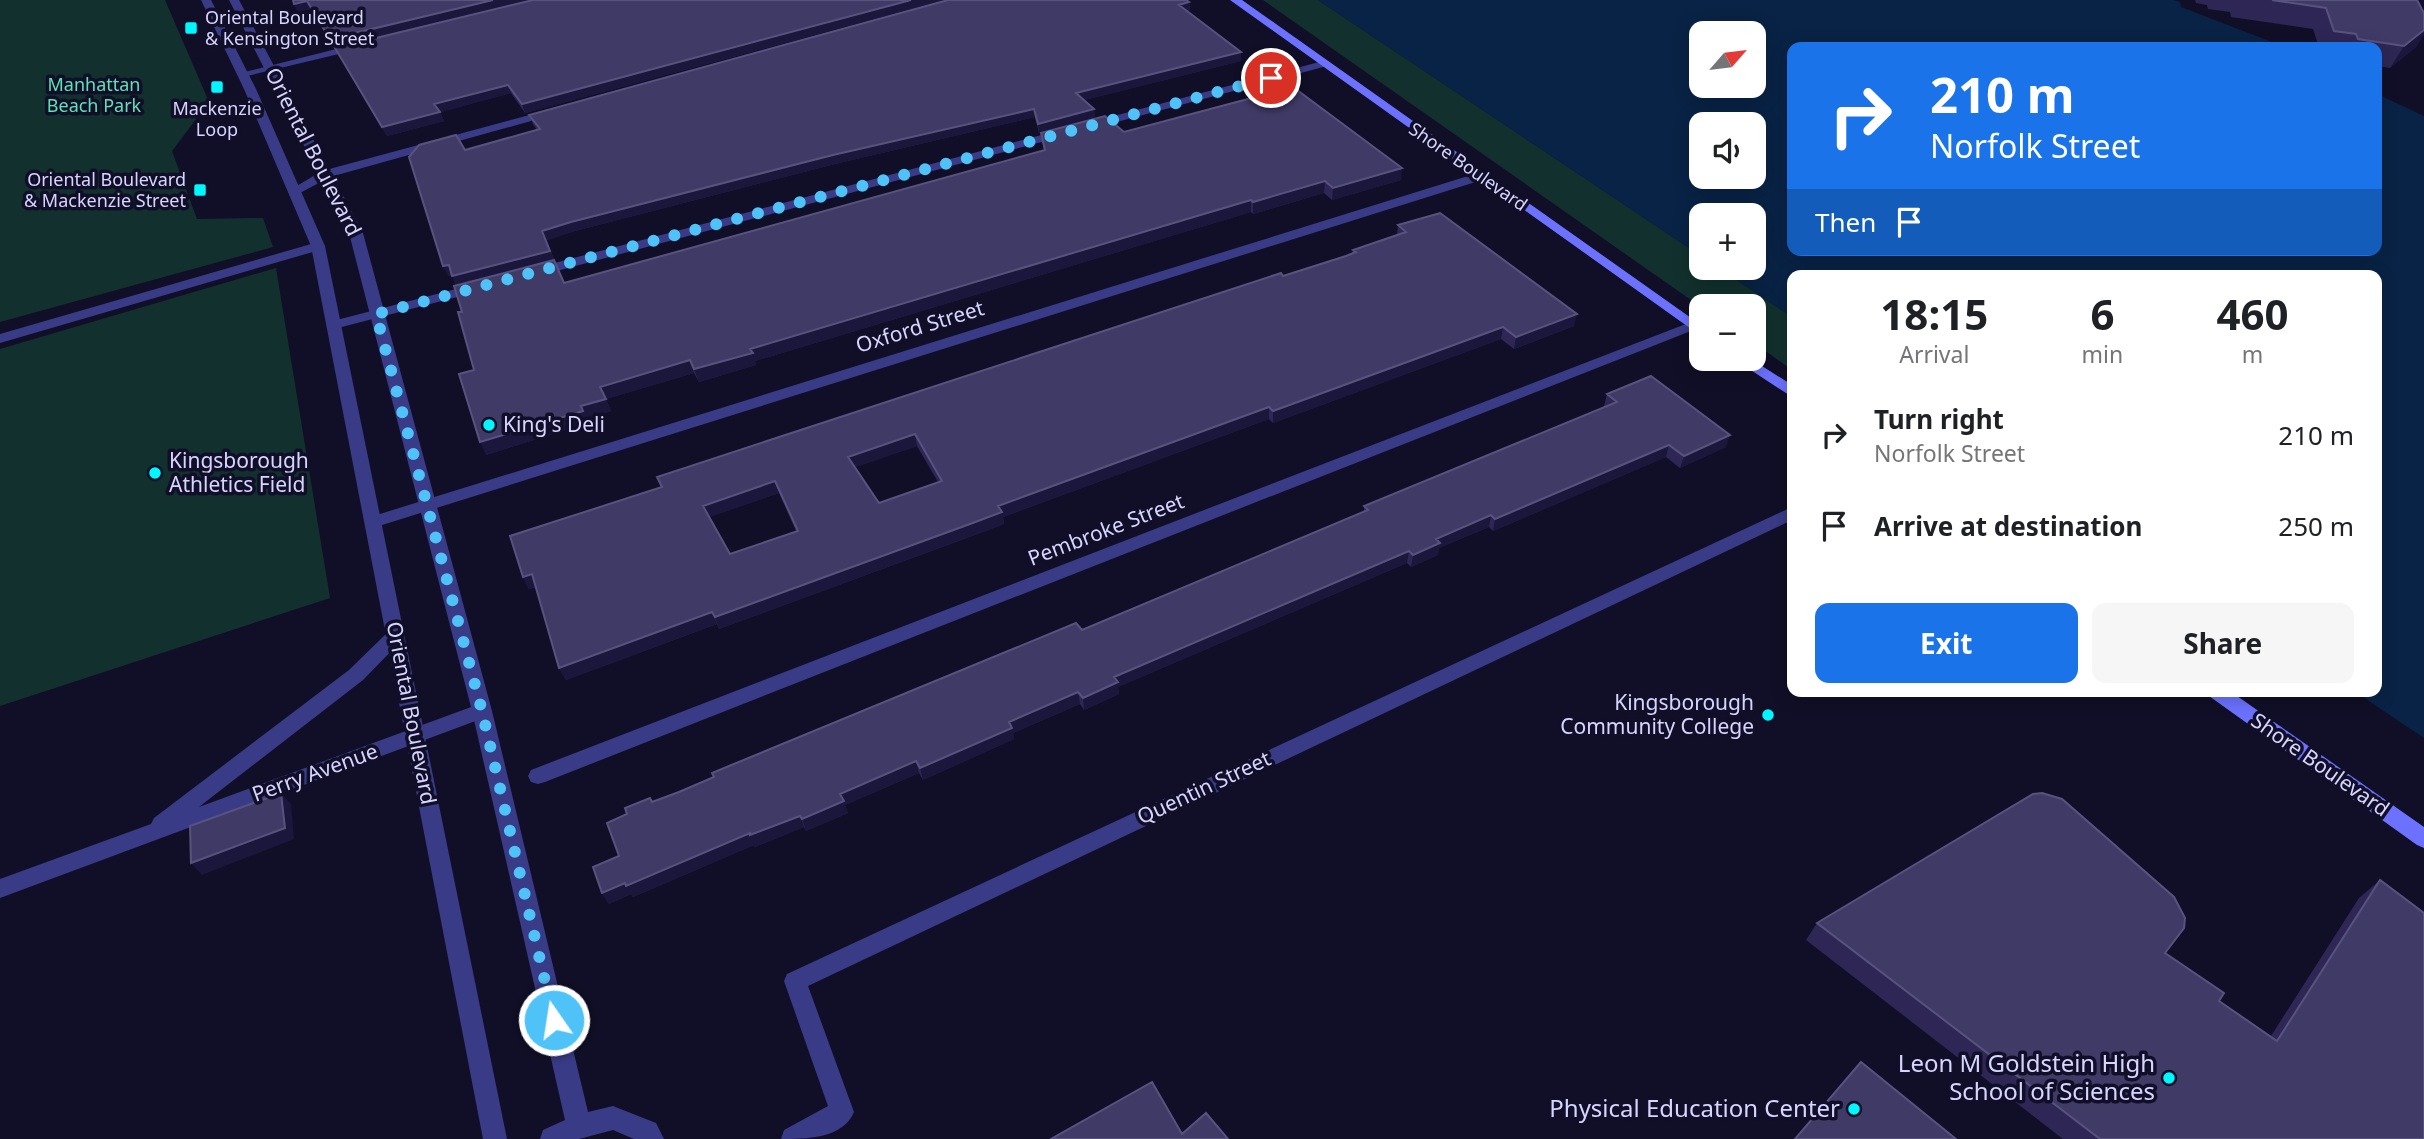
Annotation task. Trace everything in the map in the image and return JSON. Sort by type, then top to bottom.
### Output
[{"type":"main road","name":"Shore Boulevard","points":[[1236,0],[1689,324]]},
{"type":"main road","points":[[1760,371],[1787,389]]},
{"type":"main road","name":"Shore Boulevard","points":[[2224,697],[2424,839]]},
{"type":"street","name":"Oriental Boulevard","points":[[206,0],[296,190],[318,246],[495,1139]]},
{"type":"street","name":"Oriental Boulevard","points":[[234,0],[356,233],[482,711],[579,1126]]},
{"type":"street","points":[[243,74],[372,43]]},
{"type":"street","points":[[520,276],[1323,64]]},
{"type":"street","points":[[296,190],[326,174],[564,109]]},
{"type":"street","name":"Oxford Street","points":[[373,522],[1481,176]]},
{"type":"street","name":"Oriental Boulevard","points":[[0,339],[318,246]]},
{"type":"street","points":[[334,325],[493,283]]},
{"type":"street","name":"Pembroke Street","points":[[538,776],[1689,332]]},
{"type":"street","name":"Quentin Street","points":[[793,1139],[842,1112],[794,982],[1787,515]]},
{"type":"street","name":"Perry Avenue","points":[[147,835],[356,675],[396,635]]},
{"type":"street","name":"Perry Avenue","points":[[0,889],[482,711]]},
{"type":"street","points":[[552,1139],[579,1126],[613,1118],[647,1132],[652,1139]]},
{"type":"green space","name":"Manhattan Beach Park","points":[[0,0],[165,0],[209,102],[172,151],[197,219],[263,218],[273,247],[0,322]]},
{"type":"green space","points":[[1263,0],[1318,0],[1689,248],[1689,280],[1737,280],[1758,294],[1689,294],[1689,299]]},
{"type":"green space","name":"Kingsborough Athletics Field","points":[[276,268],[330,598],[0,706],[0,349]]},
{"type":"green space","points":[[1766,300],[1787,314],[1787,366],[1766,352]]},
{"type":"water","points":[[1318,0],[2173,0],[2180,2],[2181,7],[2272,42],[1787,42],[1787,256],[2382,256],[2382,96],[2424,116],[2424,738],[2363,697],[2382,697],[2382,270],[1787,270],[1787,314],[1766,300],[1766,294],[1758,294],[1737,280],[1766,280],[1766,203],[1689,203],[1689,248]]},
{"type":"building","points":[[293,0],[493,0],[330,39],[307,1],[294,4]]},
{"type":"building","points":[[533,0],[911,0],[522,104],[508,85],[434,104],[440,112],[382,127],[335,48]]},
{"type":"building","points":[[948,0],[1186,0],[1189,2],[1179,5],[1241,52],[1076,93],[1094,109],[1038,124],[1034,109],[833,155],[542,231],[550,251],[452,276],[449,265],[443,266],[409,157],[419,145],[456,135],[465,150],[540,129],[529,115]]},
{"type":"building","points":[[2272,0],[2417,0],[2424,13],[2424,30],[2404,46],[2358,39],[2356,34],[2334,31],[2326,8]]},
{"type":"building","points":[[1293,87],[1402,168],[1333,188],[1325,181],[1253,202],[1251,200],[750,349],[753,353],[694,369],[690,360],[600,387],[606,399],[581,406],[583,411],[480,442],[459,374],[474,370],[458,312],[462,312],[454,286],[554,260],[564,283],[1045,150],[1041,133],[1105,116],[1124,132]]},
{"type":"building","points":[[1440,213],[1577,314],[1516,337],[1503,327],[1273,411],[1269,407],[998,506],[1002,512],[970,524],[715,617],[712,612],[559,668],[532,574],[523,577],[510,536],[662,487],[657,477],[1281,273],[1283,276],[1346,256],[1356,252],[1353,250],[1406,232],[1398,225]],"holes":[[[915,434],[942,481],[879,503],[848,457]],[[775,481],[798,531],[730,554],[703,506]]]},
{"type":"building","points":[[1651,376],[1730,435],[1684,456],[1669,445],[1495,519],[1491,515],[1436,539],[1440,543],[1413,555],[1409,551],[1114,677],[1118,682],[1083,698],[1078,692],[1009,722],[1012,728],[920,768],[916,761],[840,794],[844,801],[802,819],[800,816],[750,833],[626,886],[625,883],[602,893],[593,867],[619,856],[607,823],[627,814],[625,808],[650,798],[652,802],[679,792],[714,777],[712,773],[1076,623],[1082,630],[1368,510],[1364,506],[1617,402],[1607,394]]},
{"type":"building","points":[[281,793],[285,828],[191,863],[190,826]]},
{"type":"building","points":[[2042,793],[2062,799],[2174,897],[2185,918],[2184,928],[2165,953],[2224,993],[2219,1001],[2277,1041],[2380,880],[2424,913],[2424,1139],[2100,1139],[1817,923],[2033,794]]},
{"type":"building","name":"Physical Education Center","points":[[1861,1062],[1956,1139],[1795,1139]]},
{"type":"building","points":[[1152,1082],[1182,1134],[1206,1113],[1228,1139],[1051,1139]]},
{"type":"place","name":"Oriental Boulevard & Kensington Street","points":[[191,28]]},
{"type":"place","name":"Mackenzie Loop","points":[[217,87]]},
{"type":"place","name":"Oriental Boulevard & Mackenzie Street","points":[[200,190]]},
{"type":"place","name":"King's Deli","points":[[489,425]]},
{"type":"place","name":"Kingsborough Athletics Field","points":[[155,473]]},
{"type":"place","name":"Kingsborough Community College","points":[[1768,715]]},
{"type":"place","name":"Leon M Goldstein High School of Sciences","points":[[2169,1078]]},
{"type":"place","name":"Physical Education Center","points":[[1854,1109]]},
{"type":"route","points":[[554,1020],[482,711],[376,314],[1271,78]]}]
